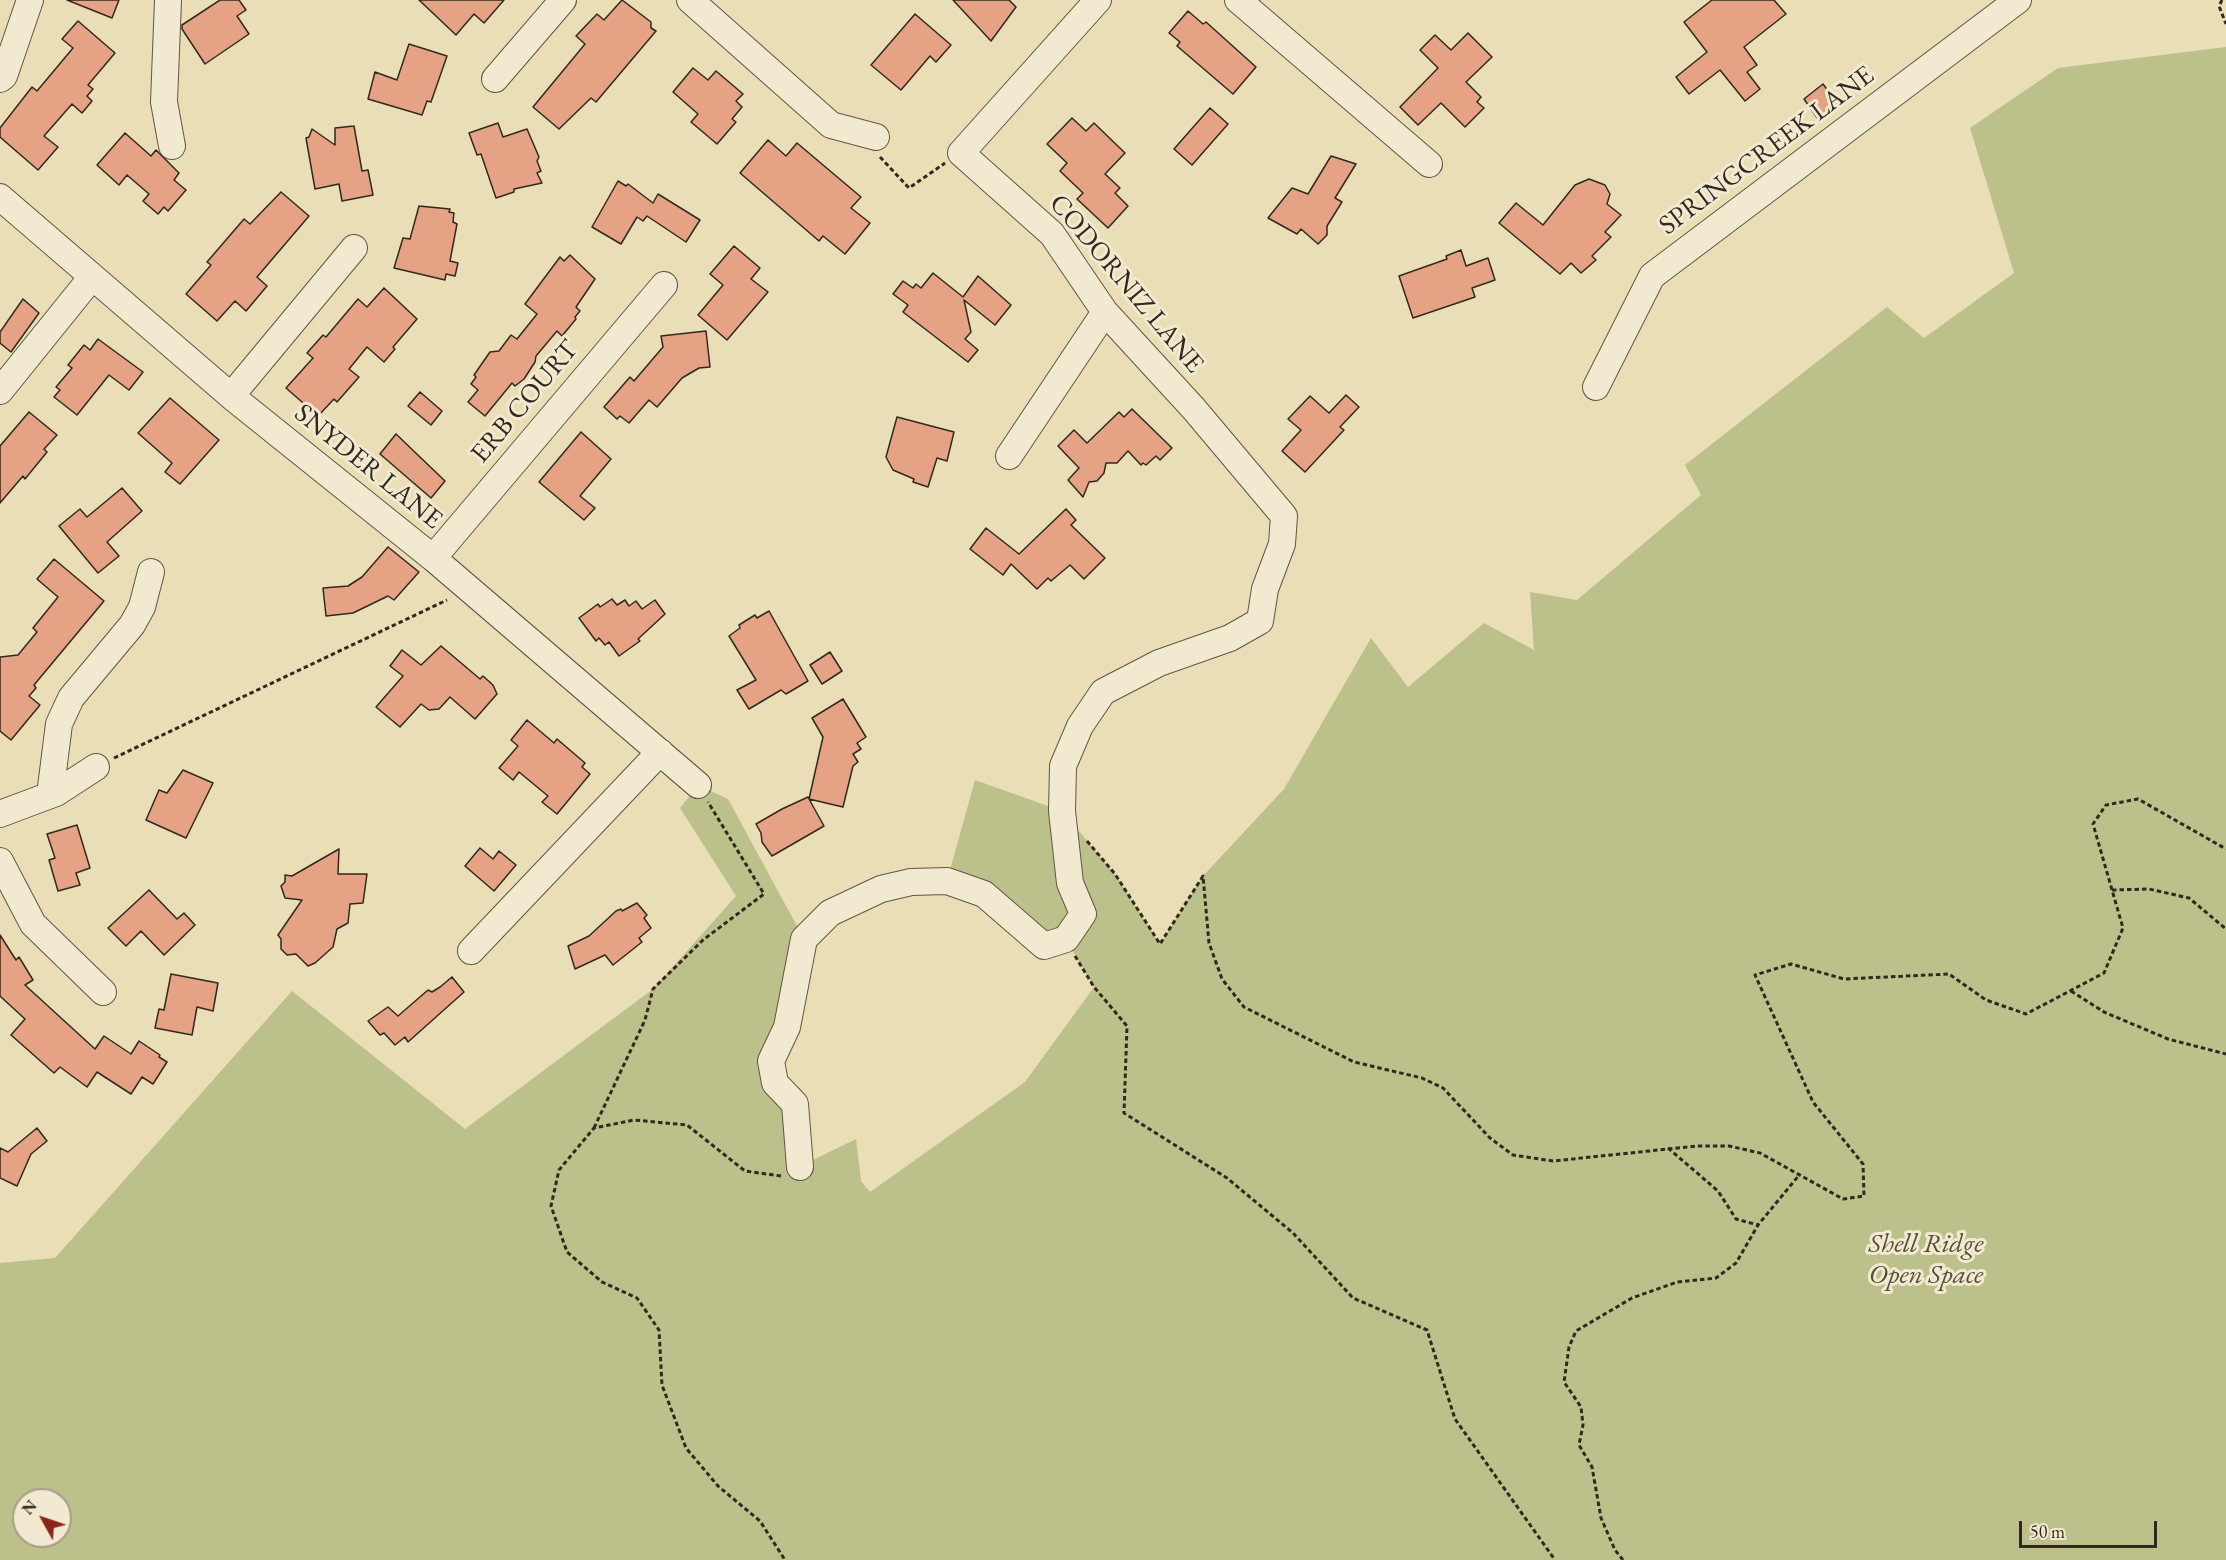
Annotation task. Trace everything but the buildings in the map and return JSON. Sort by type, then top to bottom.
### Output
[{"type":"street","points":[[0,79],[4,76],[30,0]]},
{"type":"street","points":[[168,0],[164,102],[172,146]]},
{"type":"street","points":[[495,79],[563,0]]},
{"type":"street","points":[[690,0],[831,125],[876,137]]},
{"type":"street","points":[[961,153],[1098,0]]},
{"type":"street","points":[[1238,0],[1429,164]]},
{"type":"street","name":"SPRINGCREEK LANE","points":[[1596,387],[1652,276],[2019,0]]},
{"type":"street","name":"CODORNIZ LANE","points":[[961,153],[1052,234],[1106,312],[1194,409],[1284,516],[1282,544],[1265,589],[1260,621],[1230,638],[1159,663],[1103,692],[1080,726],[1063,766],[1062,811],[1070,883],[1083,914],[1066,939]]},
{"type":"street","name":"SNYDER LANE","points":[[0,197],[231,396],[433,558],[698,785]]},
{"type":"street","points":[[231,396],[354,248]]},
{"type":"street","points":[[0,391],[92,277]]},
{"type":"street","name":"ERB COURT","points":[[433,558],[664,285]]},
{"type":"street","points":[[1009,456],[1106,312]]},
{"type":"street","points":[[50,795],[59,724],[71,699],[132,625],[142,607],[151,572]]},
{"type":"street","points":[[471,951],[660,752]]},
{"type":"street","points":[[0,814],[50,795],[96,766]]},
{"type":"street","points":[[0,861],[33,924],[103,992]]},
{"type":"street","points":[[800,1167],[795,1104],[775,1083],[771,1061],[787,1027],[804,939],[830,913],[881,889],[911,882],[948,880],[984,894],[1044,946],[1066,939]]},
{"type":"path","points":[[2222,0],[2219,6],[2226,24]]},
{"type":"path","points":[[876,137],[881,160],[909,188],[961,153]]},
{"type":"path","points":[[96,766],[468,590]]},
{"type":"path","points":[[698,785],[764,894],[703,940],[653,989],[645,1020],[594,1128],[559,1170],[551,1206],[567,1252],[602,1282],[637,1298],[659,1330],[662,1384],[686,1448],[718,1486],[760,1521],[785,1560]]},
{"type":"path","points":[[1085,838],[1115,874],[1160,944],[1203,876],[1209,943],[1222,979],[1244,1007],[1354,1062],[1422,1078],[1443,1088],[1490,1138],[1513,1155],[1553,1161],[1668,1148],[1729,1146],[1760,1153],[1843,1199],[1864,1196],[1863,1164],[1813,1102],[1755,975],[1791,964],[1844,979],[1949,974],[1986,1000],[2026,1014],[2104,973],[2123,928],[2093,824],[2106,805],[2138,799],[2226,849]]},
{"type":"path","points":[[2112,890],[2149,889],[2188,898],[2226,929]]},
{"type":"path","points":[[1066,939],[1094,987],[1127,1026],[1124,1113],[1227,1178],[1293,1233],[1353,1298],[1427,1329],[1455,1419],[1554,1560]]},
{"type":"path","points":[[2071,991],[2104,1012],[2157,1035],[2226,1054]]},
{"type":"path","points":[[594,1128],[634,1120],[687,1125],[745,1171],[785,1177],[800,1167]]},
{"type":"path","points":[[1668,1148],[1718,1191],[1736,1219],[1758,1225]]},
{"type":"path","points":[[1623,1560],[1615,1550],[1601,1518],[1592,1467],[1579,1444],[1583,1425],[1581,1407],[1564,1382],[1569,1347],[1576,1331],[1632,1298],[1677,1282],[1716,1278],[1736,1263],[1758,1225],[1800,1174]]},
{"type":"green space","name":"Shell Ridge Open Space","points":[[2226,47],[2226,1560],[0,1560],[0,1263],[55,1258],[292,991],[465,1129],[653,989],[736,896],[680,808],[698,785],[728,799],[804,939],[771,1061],[801,1166],[856,1139],[861,1181],[870,1192],[1025,1082],[1094,987],[1066,940],[1044,946],[947,881],[975,780],[1062,811],[1115,874],[1160,944],[1203,876],[1284,789],[1371,638],[1408,687],[1484,623],[1534,650],[1530,592],[1577,600],[1701,495],[1685,465],[1887,307],[1924,338],[2014,273],[1970,128],[2058,68]]}]
